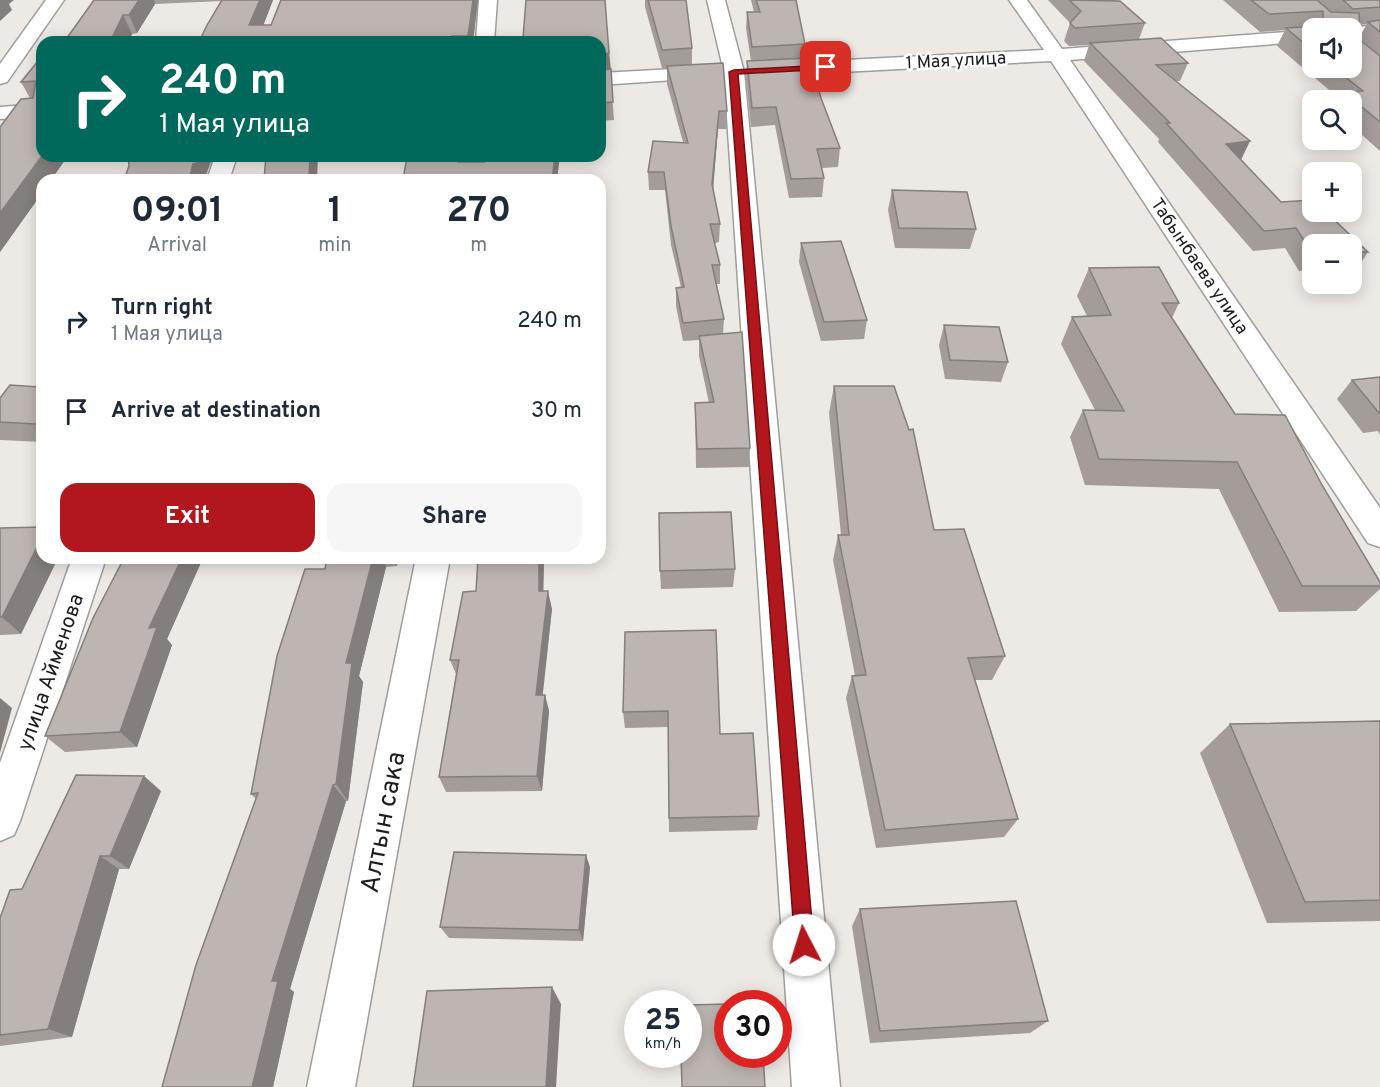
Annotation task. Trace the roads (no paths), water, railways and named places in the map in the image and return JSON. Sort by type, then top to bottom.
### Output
[{"type":"street","points":[[0,78],[55,0]]},
{"type":"street","points":[[485,36],[488,0]]},
{"type":"street","points":[[716,0],[734,72],[816,1087]]},
{"type":"street","name":"Табынбаева улица","points":[[1017,0],[1057,55],[1380,534]]},
{"type":"street","points":[[1362,39],[1380,30]]},
{"type":"street","name":"1 Мая улица","points":[[606,79],[1057,55],[1302,36]]},
{"type":"street","points":[[0,112],[36,110]]},
{"type":"street","name":"улица Айменова","points":[[0,821],[87,564]]},
{"type":"street","name":"Алтын сака","points":[[331,1087],[432,564]]}]
